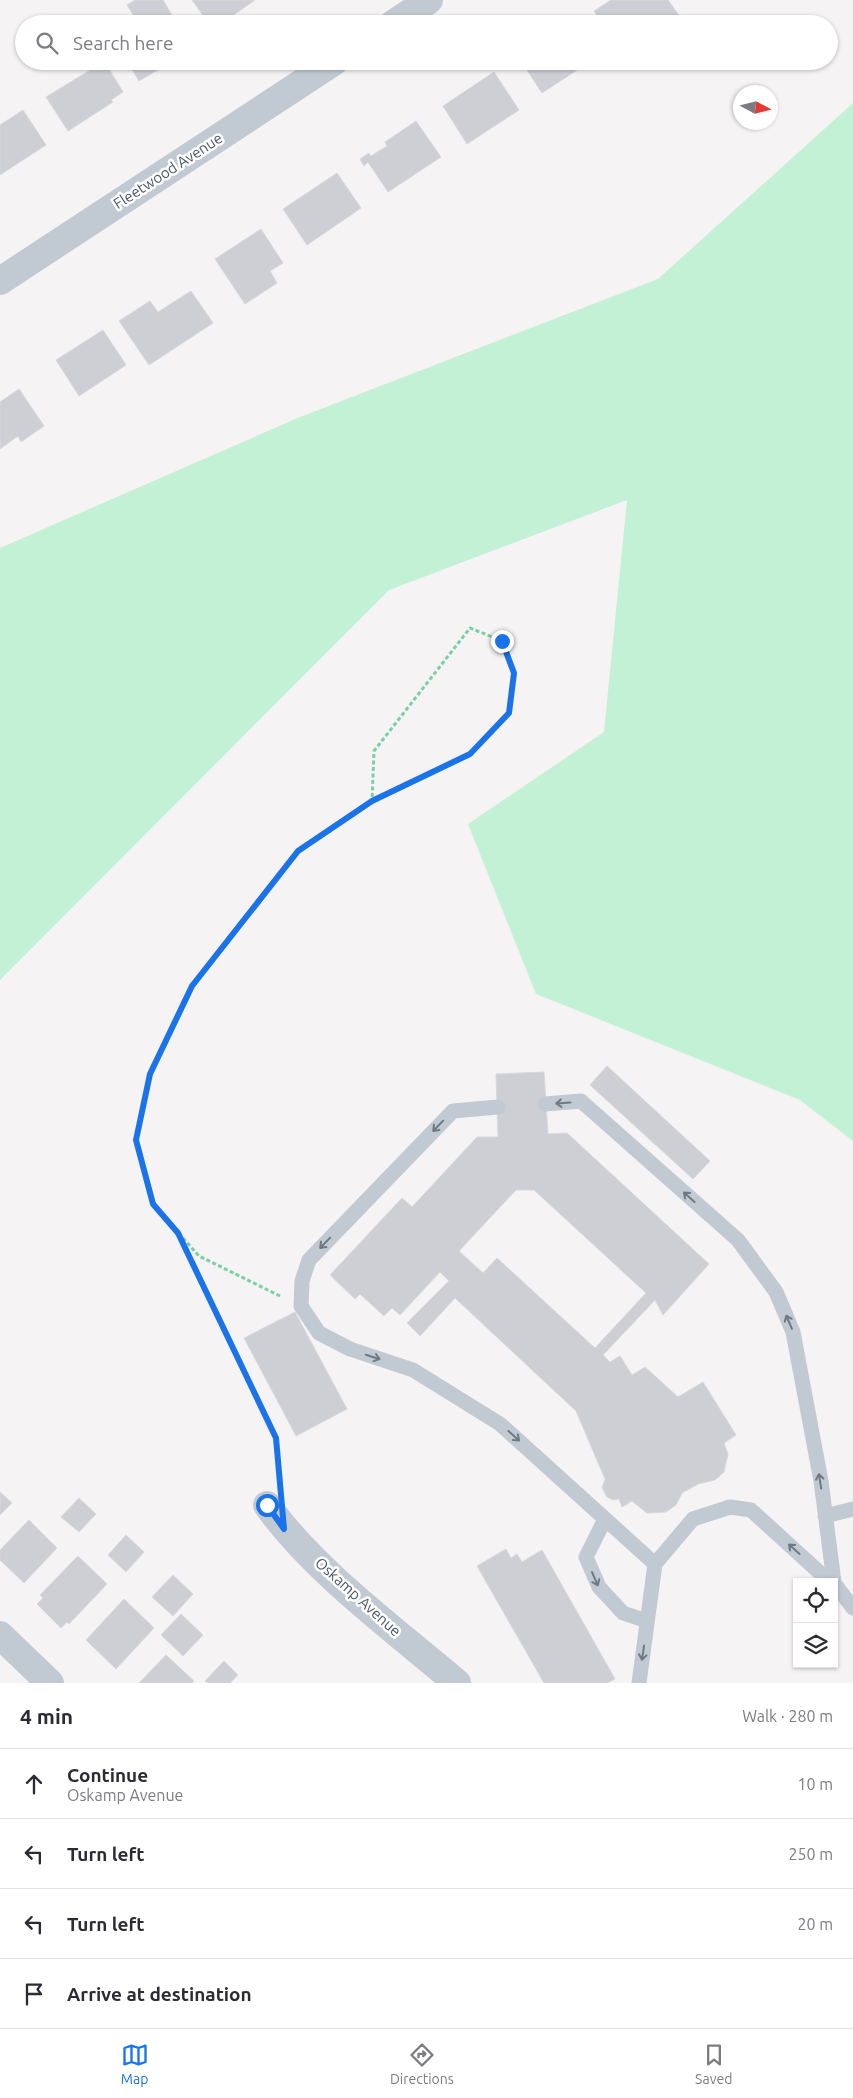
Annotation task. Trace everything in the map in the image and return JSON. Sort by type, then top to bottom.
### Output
[{"type":"street","points":[[406,15],[429,0]]},
{"type":"street","name":"Fleetwood Avenue","points":[[0,280],[321,70]]},
{"type":"street","name":"Oskamp Avenue","points":[[273,1494],[284,1529],[356,1598],[457,1683]]},
{"type":"street","points":[[0,1635],[50,1683]]},
{"type":"lane","points":[[545,1104],[581,1101],[738,1240],[776,1292],[793,1332],[821,1481],[832,1578]]},
{"type":"lane","points":[[498,1107],[453,1111],[309,1260],[302,1282],[301,1306],[319,1333],[350,1349],[413,1370],[500,1424],[654,1564]]},
{"type":"lane","points":[[639,1683],[654,1564],[693,1519],[730,1507],[751,1510],[826,1578]]},
{"type":"lane","points":[[825,1516],[853,1509]]},
{"type":"lane","points":[[605,1519],[586,1557],[599,1587],[623,1613],[647,1621]]},
{"type":"lane","points":[[838,1590],[853,1608]]},
{"type":"path","points":[[301,1306],[199,1256],[153,1204],[136,1140],[150,1074],[192,986],[298,851],[372,801],[470,754],[509,713],[514,673],[502,641],[470,628],[374,751],[372,801]]},
{"type":"path","points":[[178,1233],[276,1438],[273,1494]]},
{"type":"green space","points":[[853,103],[853,1141],[800,1100],[536,994],[468,824],[604,732],[627,500],[389,590],[0,980],[0,548],[300,417],[658,279]]},
{"type":"building","points":[[135,0],[163,0],[172,15],[133,15],[127,5]]},
{"type":"building","points":[[192,0],[255,0],[234,15],[203,15]]},
{"type":"building","points":[[611,0],[668,0],[679,15],[596,15],[594,11]]},
{"type":"building","points":[[90,70],[110,70],[123,92],[111,100],[113,102],[68,131],[46,97]]},
{"type":"building","points":[[132,70],[158,70],[139,81]]},
{"type":"building","points":[[527,70],[577,70],[542,93]]},
{"type":"building","points":[[494,72],[519,110],[467,144],[443,106]]},
{"type":"building","points":[[23,110],[46,145],[0,175],[0,125]]},
{"type":"building","points":[[416,121],[441,157],[388,192],[368,162],[364,166],[360,159],[369,153],[371,156],[387,146],[385,142]]},
{"type":"building","points":[[337,173],[361,208],[307,245],[283,209]]},
{"type":"building","points":[[261,229],[283,263],[270,271],[277,283],[245,304],[215,259]]},
{"type":"building","points":[[191,291],[213,323],[149,365],[119,321],[150,301],[158,312]]},
{"type":"building","points":[[103,330],[126,365],[79,396],[56,360]]},
{"type":"building","points":[[19,389],[44,426],[21,442],[18,436],[0,449],[0,402]]},
{"type":"building","points":[[607,1066],[710,1161],[693,1179],[590,1085]]},
{"type":"building","points":[[544,1072],[548,1134],[567,1133],[709,1264],[663,1315],[655,1300],[603,1355],[610,1362],[620,1356],[632,1375],[645,1367],[678,1397],[703,1382],[736,1435],[724,1443],[728,1454],[724,1472],[715,1480],[698,1484],[682,1493],[676,1505],[666,1512],[647,1513],[632,1501],[622,1507],[619,1499],[613,1500],[607,1497],[602,1488],[605,1479],[576,1411],[455,1298],[420,1336],[407,1323],[449,1281],[440,1272],[400,1315],[392,1308],[384,1316],[360,1294],[355,1299],[330,1275],[402,1198],[412,1207],[477,1137],[498,1137],[496,1074]],"holes":[[[516,1190],[534,1190],[646,1293],[595,1348],[497,1258],[483,1273],[459,1251]]]},
{"type":"building","points":[[295,1312],[347,1409],[296,1436],[244,1338]]},
{"type":"building","points":[[0,1492],[12,1503],[0,1515]]},
{"type":"building","points":[[79,1498],[96,1514],[79,1532],[61,1517]]},
{"type":"building","points":[[29,1520],[57,1548],[24,1583],[0,1560],[0,1550]]},
{"type":"building","points":[[126,1535],[144,1552],[126,1572],[108,1555]]},
{"type":"building","points":[[506,1549],[511,1558],[517,1554],[522,1562],[542,1550],[615,1679],[607,1683],[544,1683],[477,1566]]},
{"type":"building","points":[[78,1556],[107,1584],[69,1624],[67,1622],[61,1628],[37,1604],[43,1598],[40,1595]]},
{"type":"building","points":[[173,1575],[193,1594],[173,1616],[152,1597]]},
{"type":"building","points":[[124,1599],[154,1628],[116,1669],[86,1640]]},
{"type":"building","points":[[181,1614],[203,1635],[183,1656],[161,1635]]},
{"type":"building","points":[[166,1655],[194,1681],[192,1683],[139,1683]]},
{"type":"building","points":[[224,1661],[238,1675],[230,1683],[208,1683],[205,1681]]},
{"type":"route","points":[[267,1505],[284,1529],[276,1438],[178,1233],[153,1204],[136,1140],[150,1074],[192,986],[298,851],[372,801],[470,754],[509,713],[514,673],[502,641]]}]
